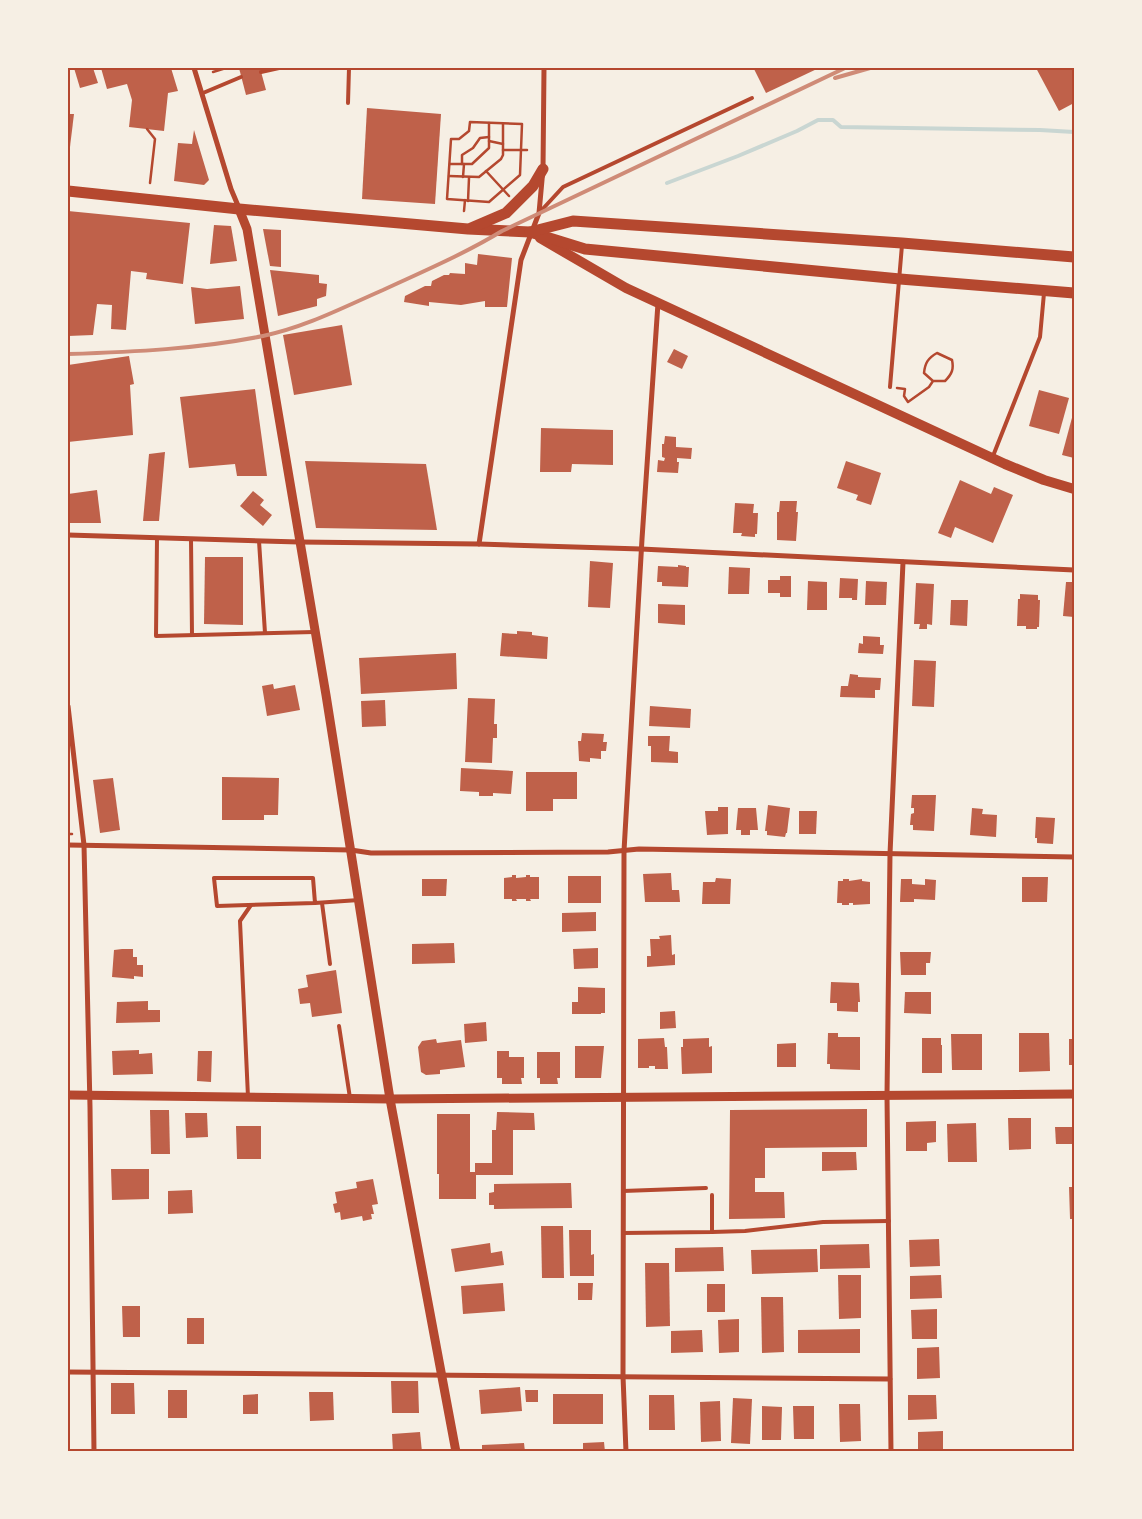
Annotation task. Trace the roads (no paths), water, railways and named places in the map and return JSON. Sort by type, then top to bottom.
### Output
[{"type":"main road","points":[[468,229],[506,213],[533,186],[543,169]]},
{"type":"main road","points":[[68,191],[239,209],[468,229],[530,232],[585,249],[900,279],[1074,292]]},
{"type":"main road","points":[[530,232],[572,221],[902,243],[1074,257]]},
{"type":"main road","points":[[530,232],[626,288],[992,458],[1044,480],[1074,489]]},
{"type":"street","points":[[194,68],[231,189],[247,229],[351,850],[390,1098],[456,1452]]},
{"type":"street","points":[[479,544],[521,260],[530,232],[539,213],[543,169],[544,68]]},
{"type":"street","points":[[626,1452],[623,1233],[624,851],[641,549],[658,302]]},
{"type":"street","points":[[68,535],[641,549],[1074,570]]},
{"type":"street","points":[[891,1452],[887,1096],[890,854],[903,562]]},
{"type":"street","points":[[68,706],[84,845],[90,1095],[94,1452]]},
{"type":"street","points":[[68,844],[351,850],[371,853],[608,852],[638,849],[1074,857]]},
{"type":"street","points":[[68,1095],[390,1098],[1074,1094]]},
{"type":"street","points":[[68,1372],[890,1379]]},
{"type":"lane","points":[[261,72],[279,68]]},
{"type":"lane","points":[[348,68],[348,102]]},
{"type":"lane","points":[[203,93],[241,77]]},
{"type":"lane","points":[[539,213],[563,188],[752,98]]},
{"type":"lane","points":[[890,387],[902,243]]},
{"type":"lane","points":[[992,458],[1040,337],[1045,290]]},
{"type":"lane","points":[[157,538],[156,636],[314,632]]},
{"type":"lane","points":[[191,538],[192,635]]},
{"type":"lane","points":[[260,541],[265,633]]},
{"type":"lane","points":[[315,903],[313,878],[214,878],[216,906],[322,903],[359,900]]},
{"type":"lane","points":[[322,903],[330,964]]},
{"type":"lane","points":[[248,1097],[240,921],[251,905]]},
{"type":"lane","points":[[339,1026],[350,1098]]},
{"type":"lane","points":[[623,1191],[706,1188]]},
{"type":"lane","points":[[712,1195],[712,1232]]},
{"type":"lane","points":[[623,1233],[745,1231],[823,1222],[888,1221]]},
{"type":"waterway","points":[[667,183],[738,156],[818,120],[833,120],[841,127],[1074,132]]},
{"type":"railway","points":[[68,354],[141,351],[215,344],[263,336],[310,322],[444,262],[502,231],[845,68]]},
{"type":"railway","points":[[835,78],[870,68]]}]
